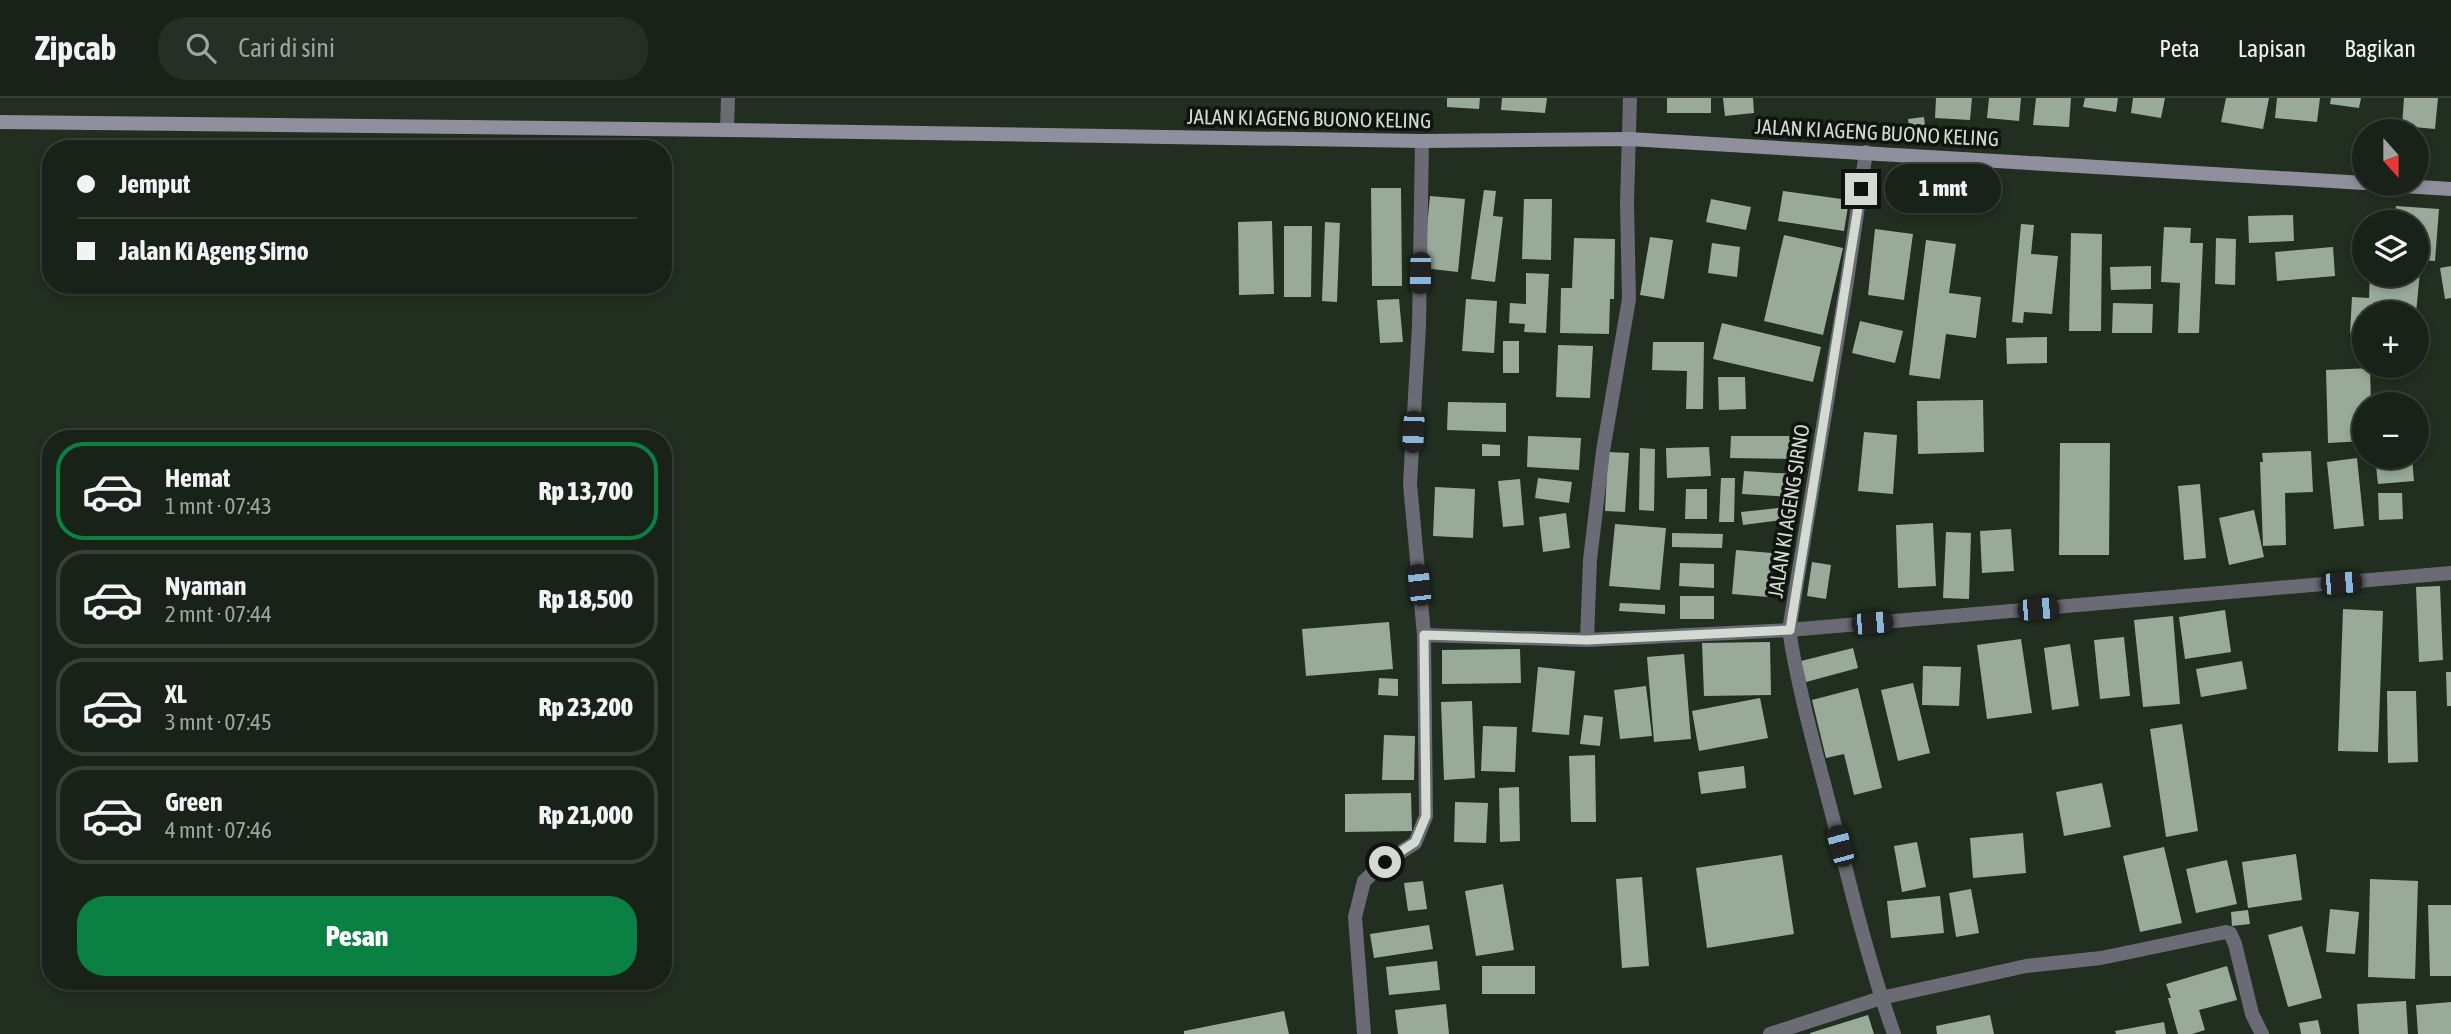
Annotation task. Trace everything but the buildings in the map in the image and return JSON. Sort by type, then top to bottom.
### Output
[{"type":"main road","name":"JALAN KI AGENG BUONO KELING","points":[[0,122],[1422,141],[1629,139],[2352,182]]},
{"type":"main road","points":[[2429,188],[2451,189]]},
{"type":"street","points":[[727,130],[728,98]]},
{"type":"street","points":[[1587,640],[1590,560],[1603,451],[1629,299],[1627,203],[1630,98]]},
{"type":"street","points":[[1364,1034],[1355,917],[1364,881],[1385,862],[1415,842],[1426,816],[1424,635],[1410,484],[1419,326],[1422,141]]},
{"type":"street","name":"JALAN KI AGENG SIRNO","points":[[1866,152],[1790,630],[1796,676],[1881,999],[1894,1034]]},
{"type":"street","points":[[1424,635],[1587,640],[1790,630],[2451,573]]},
{"type":"street","points":[[1770,1034],[1881,999],[2026,966],[2101,958],[2226,932],[2235,944],[2252,1014],[2262,1034]]},
{"type":"route","points":[[1385,862],[1415,842],[1426,816],[1424,635],[1587,640],[1790,630],[1861,189]]}]
